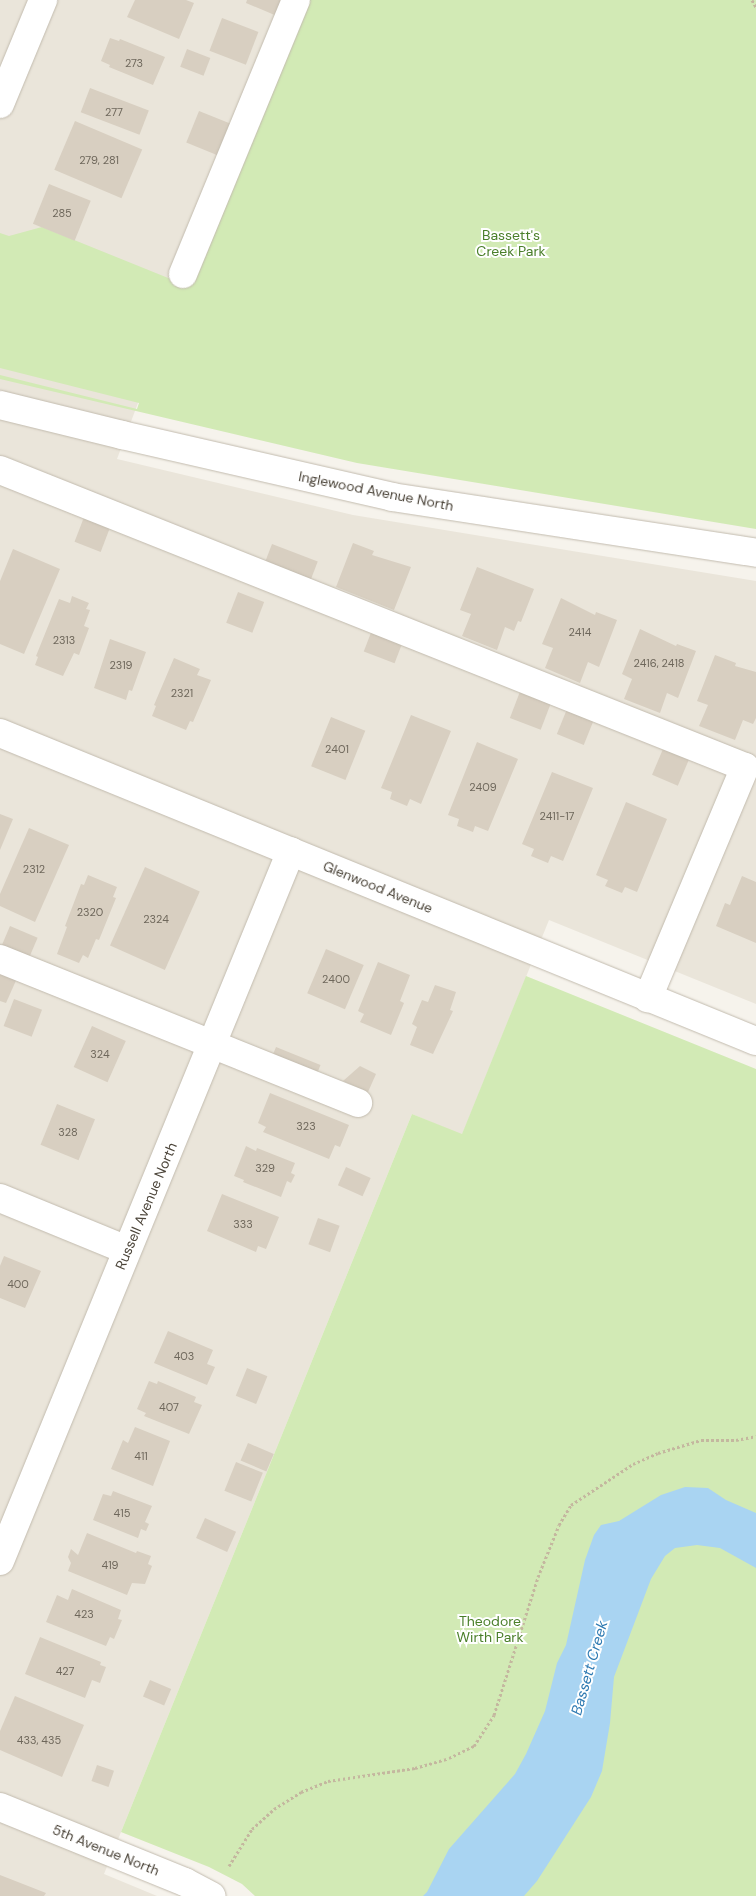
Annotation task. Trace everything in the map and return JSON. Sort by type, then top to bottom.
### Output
[{"type":"street","points":[[0,104],[8,60],[43,0]]},
{"type":"street","points":[[183,274],[296,0]]},
{"type":"street","name":"Inglewood Avenue North","points":[[0,405],[122,436],[392,497],[756,553]]},
{"type":"street","points":[[0,470],[745,767],[648,998]]},
{"type":"street","name":"Glenwood Avenue","points":[[0,733],[756,1041]]},
{"type":"street","name":"Russell Avenue North","points":[[0,1561],[291,851]]},
{"type":"street","points":[[0,959],[358,1103]]},
{"type":"street","points":[[0,1198],[127,1250]]},
{"type":"street","name":"5th Avenue North","points":[[0,1807],[185,1882],[211,1896]]},
{"type":"path","points":[[752,0],[756,7]]},
{"type":"path","points":[[229,1866],[252,1829],[274,1809],[301,1792],[328,1781],[415,1768],[449,1758],[474,1746],[494,1715],[538,1577],[559,1525],[570,1504],[633,1464],[658,1453],[701,1440],[736,1440],[756,1436]]},
{"type":"shaded area","points":[[0,0],[289,0],[117,459],[353,515],[756,581],[756,1004],[549,920],[462,1135],[412,1114],[104,1874],[157,1896],[0,1896]]},
{"type":"green space","name":"Bassett's Creek Park","points":[[306,0],[756,0],[756,529],[357,463],[0,379],[0,375],[137,409],[139,403],[0,368],[0,233],[9,236],[42,227],[188,286]]},
{"type":"green space","name":"Theodore Wirth Park","points":[[526,976],[756,1069],[756,1896],[255,1896],[242,1884],[209,1867],[121,1832],[412,1114],[462,1134]]},
{"type":"water","name":"Bassett Creek","points":[[685,1487],[708,1488],[726,1500],[756,1513],[756,1568],[720,1548],[697,1545],[675,1548],[665,1556],[651,1579],[614,1677],[610,1723],[602,1771],[591,1797],[537,1881],[524,1896],[423,1896],[427,1892],[449,1849],[515,1774],[526,1754],[545,1711],[557,1663],[566,1645],[585,1560],[594,1535],[601,1525],[619,1521],[661,1495]]},
{"type":"building","points":[[135,0],[186,0],[194,3],[179,39],[127,17]]},
{"type":"building","points":[[247,0],[284,0],[277,16],[246,3]]},
{"type":"building","points":[[222,18],[258,32],[246,65],[209,51]]},
{"type":"building","points":[[110,38],[119,41],[120,39],[165,57],[153,85],[109,67],[110,65],[101,61]]},
{"type":"building","points":[[187,49],[210,58],[204,76],[180,67]]},
{"type":"building","points":[[90,88],[149,111],[139,135],[81,112]]},
{"type":"building","points":[[199,111],[231,124],[219,156],[186,143]]},
{"type":"building","points":[[75,121],[142,150],[121,198],[54,170]]},
{"type":"building","points":[[49,184],[91,201],[75,241],[33,224]]},
{"type":"building","points":[[86,512],[112,522],[101,552],[75,542]]},
{"type":"building","points":[[353,543],[374,551],[372,555],[411,567],[394,610],[336,587]]},
{"type":"building","points":[[272,544],[318,562],[311,579],[265,562]]},
{"type":"building","points":[[13,549],[60,569],[24,654],[0,644],[0,581]]},
{"type":"building","points":[[477,567],[534,589],[521,622],[518,621],[514,631],[505,627],[497,650],[462,636],[471,614],[460,610]]},
{"type":"building","points":[[238,592],[264,602],[252,633],[226,623]]},
{"type":"building","points":[[72,596],[89,603],[86,609],[90,610],[84,626],[89,628],[79,655],[74,653],[63,676],[35,665],[38,657],[36,656],[59,599],[70,603]]},
{"type":"building","points":[[561,598],[595,615],[596,612],[617,620],[599,667],[588,662],[580,683],[545,668],[553,648],[542,644]]},
{"type":"building","points":[[640,629],[676,646],[677,644],[696,651],[678,698],[667,693],[660,713],[624,699],[632,679],[622,674]]},
{"type":"building","points":[[372,630],[403,642],[395,663],[364,651]]},
{"type":"building","points":[[110,639],[146,652],[132,691],[129,690],[126,700],[94,688]]},
{"type":"building","points":[[715,655],[736,663],[735,666],[756,672],[756,718],[753,724],[743,720],[735,740],[699,726],[708,705],[697,701]]},
{"type":"building","points":[[174,658],[200,669],[197,675],[211,680],[193,722],[190,721],[186,730],[152,716],[156,706],[154,705]]},
{"type":"building","points":[[521,689],[552,701],[541,730],[510,718]]},
{"type":"building","points":[[567,709],[594,720],[584,745],[557,734]]},
{"type":"building","points":[[411,715],[451,731],[421,804],[410,799],[407,806],[390,799],[392,792],[381,788]]},
{"type":"building","points":[[331,717],[365,731],[345,780],[311,766]]},
{"type":"building","points":[[477,742],[518,759],[488,831],[475,826],[473,832],[457,826],[459,819],[448,815]]},
{"type":"building","points":[[663,749],[689,760],[678,786],[652,775]]},
{"type":"building","points":[[552,772],[593,788],[563,861],[551,856],[548,863],[531,856],[534,849],[522,844]]},
{"type":"building","points":[[626,802],[667,819],[637,892],[625,887],[622,893],[605,886],[608,880],[596,875]]},
{"type":"building","points":[[0,814],[13,819],[0,850]]},
{"type":"building","points":[[29,828],[69,845],[35,922],[0,906],[0,894]]},
{"type":"building","points":[[145,867],[200,891],[165,970],[110,946]]},
{"type":"building","points":[[88,875],[117,887],[113,897],[116,898],[99,940],[96,939],[88,958],[83,955],[79,963],[57,954],[67,927],[65,926],[81,884],[84,885]]},
{"type":"building","points":[[742,876],[756,882],[756,943],[716,926],[725,903],[730,905]]},
{"type":"building","points":[[10,926],[38,938],[28,961],[0,949]]},
{"type":"building","points":[[326,949],[364,965],[345,1009],[307,993]]},
{"type":"building","points":[[378,962],[410,975],[400,1001],[404,1003],[391,1035],[360,1022],[364,1014],[358,1011]]},
{"type":"building","points":[[0,968],[18,976],[6,1003],[0,1001]]},
{"type":"building","points":[[435,985],[456,992],[450,1010],[453,1011],[433,1054],[410,1045],[417,1027],[412,1024],[422,1000],[428,1002]]},
{"type":"building","points":[[14,999],[42,1010],[32,1037],[4,1026]]},
{"type":"building","points":[[92,1026],[126,1041],[107,1082],[74,1067]]},
{"type":"building","points":[[276,1047],[321,1065],[315,1078],[271,1060]]},
{"type":"building","points":[[360,1066],[376,1074],[368,1092],[343,1081]]},
{"type":"building","points":[[270,1093],[349,1125],[340,1147],[335,1145],[329,1159],[263,1132],[266,1127],[258,1123]]},
{"type":"building","points":[[57,1104],[95,1119],[79,1160],[41,1145]]},
{"type":"building","points":[[246,1146],[256,1151],[257,1148],[295,1163],[291,1173],[295,1175],[291,1183],[287,1181],[281,1197],[243,1182],[244,1180],[234,1176]]},
{"type":"building","points":[[346,1167],[371,1178],[363,1196],[338,1185]]},
{"type":"building","points":[[222,1194],[279,1217],[266,1249],[258,1246],[256,1252],[207,1231]]},
{"type":"building","points":[[318,1218],[340,1226],[330,1252],[308,1244]]},
{"type":"building","points":[[4,1256],[41,1271],[25,1308],[0,1298],[0,1266]]},
{"type":"building","points":[[168,1331],[213,1350],[207,1364],[215,1367],[207,1385],[154,1363]]},
{"type":"building","points":[[247,1368],[267,1376],[256,1404],[236,1396]]},
{"type":"building","points":[[149,1381],[157,1384],[158,1381],[196,1397],[194,1402],[202,1405],[189,1434],[144,1416],[146,1413],[137,1409]]},
{"type":"building","points":[[135,1427],[170,1441],[153,1486],[111,1469],[123,1440],[128,1443]]},
{"type":"building","points":[[248,1443],[274,1454],[266,1471],[241,1460]]},
{"type":"building","points":[[236,1462],[263,1473],[251,1502],[224,1491]]},
{"type":"building","points":[[113,1491],[152,1506],[145,1522],[149,1524],[146,1531],[141,1529],[138,1538],[93,1520],[103,1494],[111,1496]]},
{"type":"building","points":[[205,1518],[236,1532],[227,1552],[196,1538]]},
{"type":"building","points":[[87,1533],[136,1553],[137,1551],[151,1556],[148,1564],[152,1566],[145,1584],[132,1583],[127,1595],[68,1571],[71,1563],[68,1557],[71,1549],[78,1555]]},
{"type":"building","points":[[72,1589],[121,1610],[118,1619],[122,1620],[114,1639],[110,1637],[106,1646],[46,1622],[57,1595],[68,1600]]},
{"type":"building","points":[[40,1637],[101,1662],[100,1665],[106,1667],[100,1683],[92,1680],[85,1698],[25,1674]]},
{"type":"building","points":[[150,1680],[171,1689],[164,1706],[143,1697]]},
{"type":"building","points":[[15,1696],[84,1725],[62,1777],[0,1750],[0,1731]]},
{"type":"building","points":[[97,1765],[114,1771],[108,1787],[91,1781]]},
{"type":"building","points":[[0,1875],[46,1893],[44,1896],[0,1896]]}]
